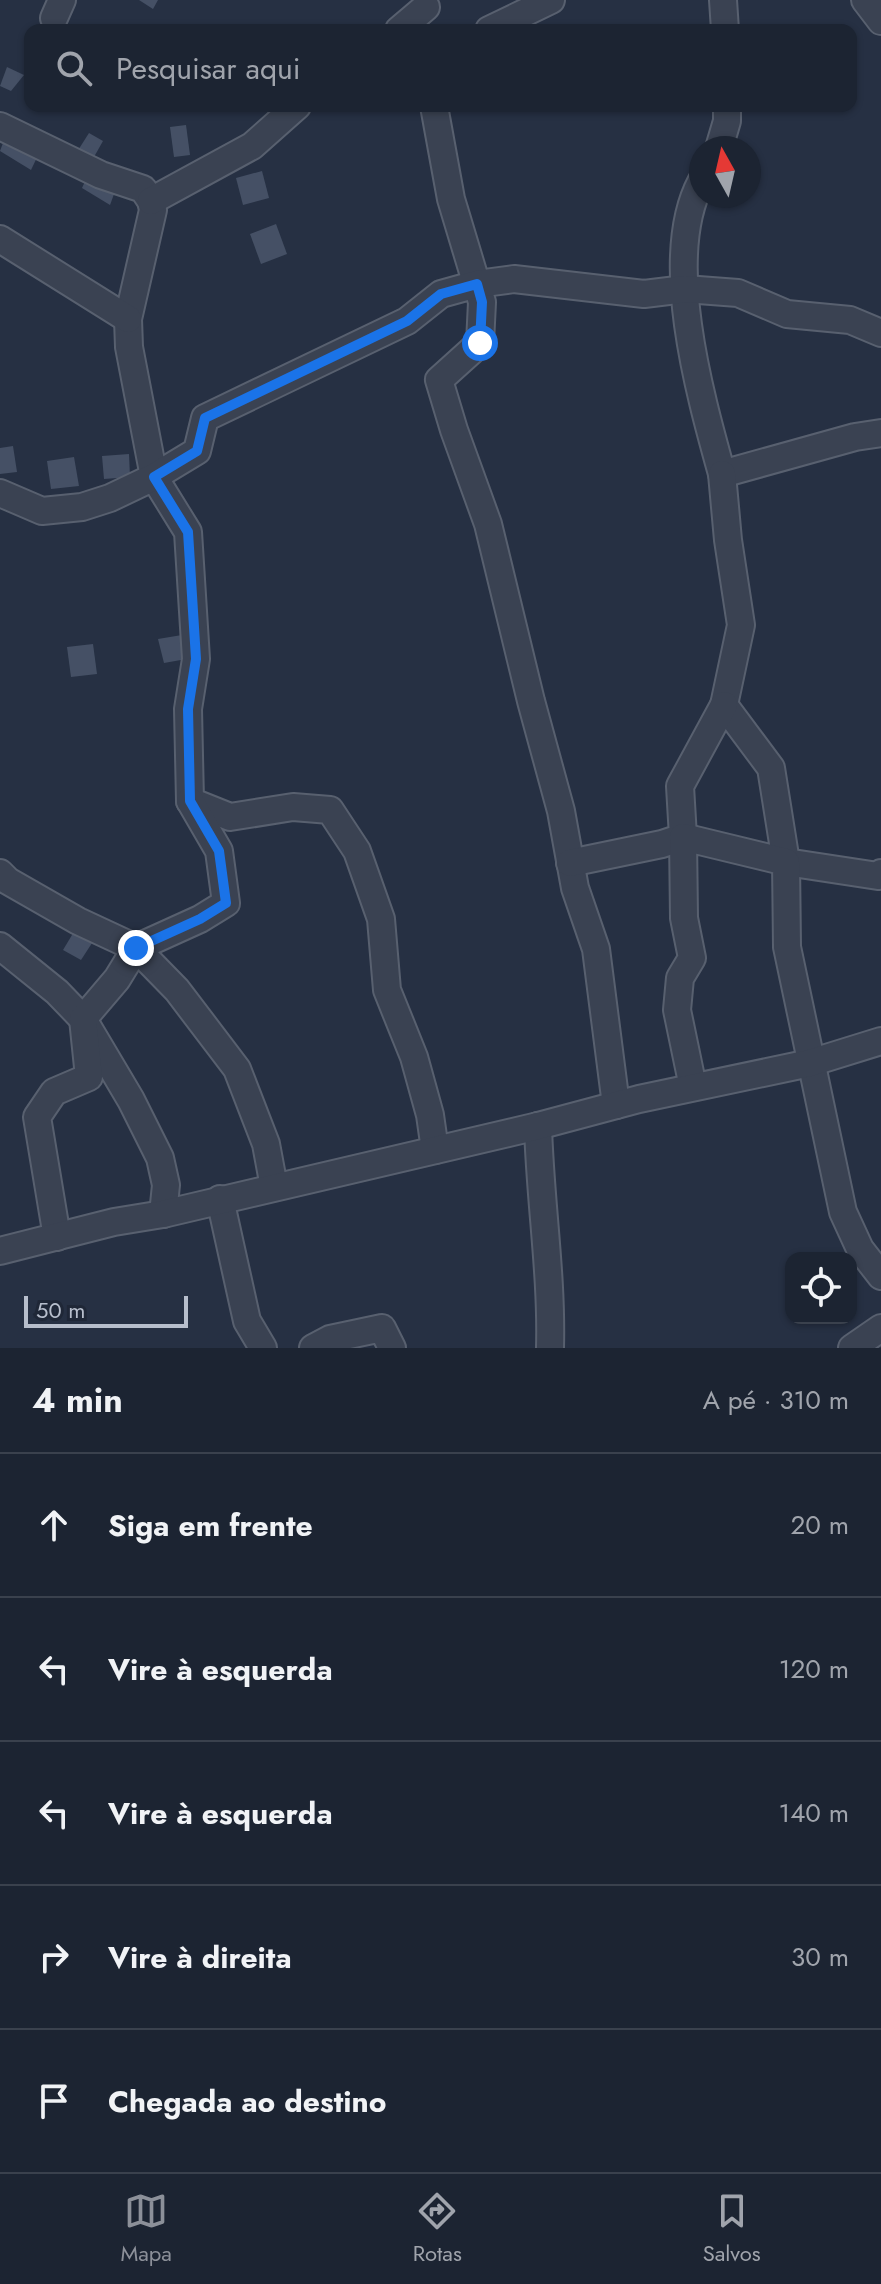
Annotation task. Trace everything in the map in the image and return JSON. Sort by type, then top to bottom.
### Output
[{"type":"street","points":[[501,24],[551,0]]},
{"type":"street","points":[[723,0],[725,24]]},
{"type":"street","points":[[865,0],[881,21]]},
{"type":"street","points":[[408,24],[426,12]]},
{"type":"street","points":[[151,201],[252,146],[290,112]]},
{"type":"street","points":[[435,112],[451,199],[482,302],[480,343],[439,380],[488,524],[561,811],[575,888],[596,949],[616,1105]]},
{"type":"street","points":[[723,136],[727,112]]},
{"type":"street","points":[[0,126],[101,175],[143,189],[151,201],[153,210],[128,319],[129,347],[154,477],[188,532],[196,659],[188,709],[190,801],[219,851],[226,903],[200,919],[136,948],[117,979],[83,1019],[89,1077],[54,1092],[37,1117],[57,1237]]},
{"type":"street","points":[[690,208],[682,266],[693,356],[722,474],[741,625],[724,705],[680,786],[684,918],[692,958],[680,978],[677,1010],[693,1087]]},
{"type":"street","points":[[0,239],[128,319]]},
{"type":"street","points":[[0,493],[42,511],[82,507],[110,498],[154,477],[197,451],[205,418],[407,321],[441,294],[477,284],[514,279],[644,294],[685,289],[738,293],[787,314],[850,320],[881,333]]},
{"type":"street","points":[[722,474],[855,437],[881,433]]},
{"type":"street","points":[[724,705],[771,768],[786,862],[787,947],[810,1063],[843,1212],[860,1249],[881,1276]]},
{"type":"street","points":[[190,801],[230,817],[293,807],[330,810],[357,851],[381,919],[387,990],[414,1057],[430,1115],[435,1150]]},
{"type":"street","points":[[570,863],[683,837],[786,862],[878,876],[881,873]]},
{"type":"street","points":[[0,873],[8,881],[78,921],[136,948],[177,990],[237,1069],[266,1144],[274,1187]]},
{"type":"street","points":[[0,946],[57,992],[83,1019],[131,1100],[160,1158],[166,1185],[163,1214]]},
{"type":"street","points":[[0,1251],[693,1087],[810,1063],[881,1041]]},
{"type":"street","points":[[538,1126],[551,1306],[550,1348]]},
{"type":"street","points":[[220,1199],[247,1321],[263,1348]]},
{"type":"street","points":[[313,1348],[330,1339],[382,1328],[392,1348]]},
{"type":"street","points":[[852,1348],[881,1328]]},
{"type":"building","points":[[139,0],[158,0],[153,9]]},
{"type":"building","points":[[7,67],[24,75],[11,91],[0,86]]},
{"type":"building","points":[[186,125],[190,155],[174,157],[170,127]]},
{"type":"building","points":[[89,133],[103,141],[90,164],[75,155]]},
{"type":"building","points":[[6,135],[41,149],[31,170],[0,151]]},
{"type":"building","points":[[262,171],[269,198],[243,205],[236,178]]},
{"type":"building","points":[[88,175],[117,186],[110,205],[82,188]]},
{"type":"building","points":[[276,224],[287,254],[261,264],[250,234]]},
{"type":"building","points":[[13,446],[17,472],[0,474],[0,448]]},
{"type":"building","points":[[129,454],[130,477],[104,479],[102,456]]},
{"type":"building","points":[[74,457],[79,486],[51,489],[47,461]]},
{"type":"building","points":[[188,634],[192,658],[164,663],[158,639]]},
{"type":"building","points":[[93,644],[97,674],[71,677],[67,647]]},
{"type":"building","points":[[75,930],[94,940],[81,960],[63,950]]},
{"type":"route","points":[[136,948],[200,919],[226,903],[219,851],[190,801],[188,709],[196,659],[188,532],[154,477],[197,451],[205,418],[407,321],[441,294],[477,284],[482,302],[480,343]]}]
